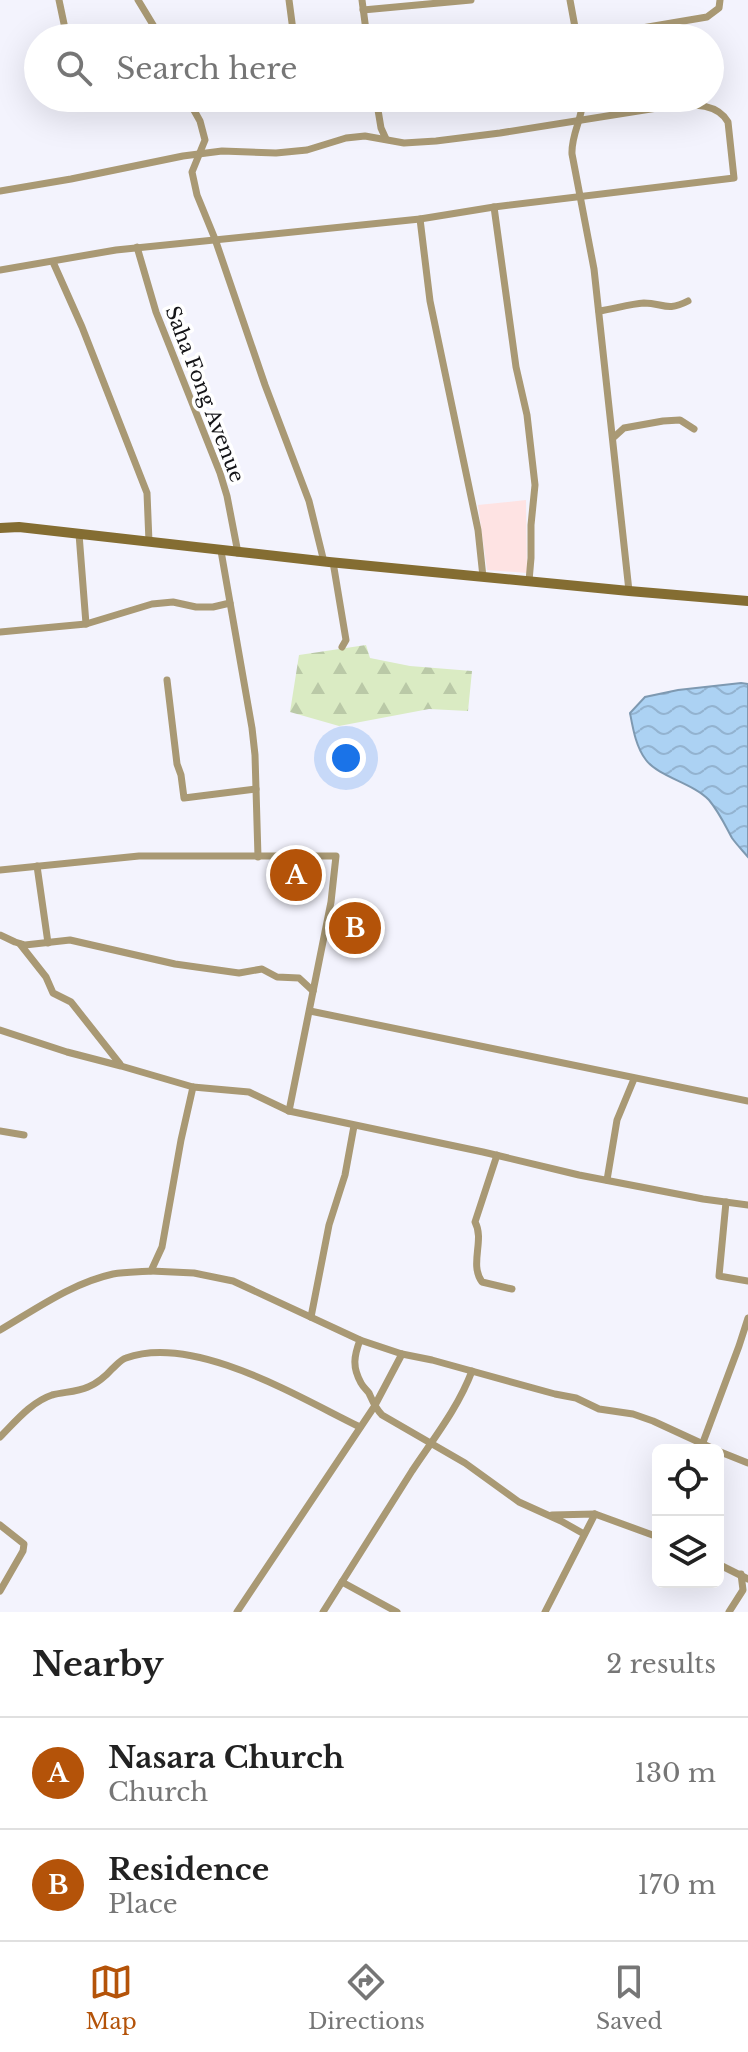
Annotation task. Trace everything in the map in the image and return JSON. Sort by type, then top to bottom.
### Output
[{"type":"street","points":[[59,0],[64,24]]},
{"type":"street","points":[[138,0],[153,24]]},
{"type":"street","points":[[289,0],[292,24]]},
{"type":"street","points":[[362,0],[365,24]]},
{"type":"street","points":[[363,10],[471,0]]},
{"type":"street","points":[[570,0],[574,24]]},
{"type":"street","points":[[666,24],[707,17],[719,8],[720,0]]},
{"type":"street","points":[[195,112],[205,140],[193,168],[193,178],[309,501],[328,562],[346,640],[342,647]]},
{"type":"street","points":[[378,112],[386,139]]},
{"type":"street","points":[[582,112],[571,147],[594,269],[629,591]]},
{"type":"street","points":[[0,191],[104,173],[165,158],[222,151],[276,153],[307,150],[346,138],[365,136],[404,143],[436,141],[631,112]]},
{"type":"street","points":[[0,270],[137,247],[420,219],[734,178],[728,122],[720,112]]},
{"type":"street","points":[[494,207],[535,485],[529,581]]},
{"type":"street","points":[[420,219],[430,301],[465,461],[483,577]]},
{"type":"street","name":"Saha Fong Avenue","points":[[137,247],[156,312],[220,473],[238,553]]},
{"type":"street","points":[[53,262],[147,493],[149,542]]},
{"type":"street","points":[[599,311],[646,303],[675,307],[688,301]]},
{"type":"street","points":[[613,438],[624,428],[663,421],[680,420],[694,429]]},
{"type":"street","points":[[0,528],[19,527],[238,553],[748,601]]},
{"type":"street","points":[[79,534],[86,624]]},
{"type":"street","points":[[221,551],[252,728],[258,857]]},
{"type":"street","points":[[0,632],[86,624],[152,604],[173,602],[213,607],[230,603]]},
{"type":"street","points":[[167,680],[184,798],[256,789]]},
{"type":"street","points":[[0,870],[139,856],[336,856],[333,893],[289,1111]]},
{"type":"street","points":[[37,866],[48,943]]},
{"type":"street","points":[[0,935],[20,944],[31,945],[70,940],[175,964],[239,973],[262,969],[277,977],[299,978],[313,991]]},
{"type":"street","points":[[20,944],[46,977],[53,993],[71,1002],[121,1066]]},
{"type":"street","points":[[310,1011],[748,1101]]},
{"type":"street","points":[[0,1030],[193,1087],[249,1092],[289,1111],[607,1180],[748,1205]]},
{"type":"street","points":[[607,1180],[617,1120],[634,1079]]},
{"type":"street","points":[[151,1271],[162,1247],[193,1087]]},
{"type":"street","points":[[311,1317],[329,1225],[345,1175],[354,1126]]},
{"type":"street","points":[[0,1131],[24,1135]]},
{"type":"street","points":[[497,1155],[475,1222],[479,1231],[477,1270],[482,1282],[512,1289]]},
{"type":"street","points":[[726,1202],[719,1276],[748,1281]]},
{"type":"street","points":[[0,1330],[68,1291],[117,1273],[151,1271],[221,1277],[360,1340],[402,1354],[576,1398],[599,1409],[643,1418],[673,1429],[700,1444]]},
{"type":"street","points":[[702,1444],[748,1318]]},
{"type":"street","points":[[360,1340],[353,1359],[361,1383],[382,1415],[473,1468],[519,1502],[584,1534]]},
{"type":"street","points":[[0,1437],[42,1399],[90,1386],[125,1358],[162,1353],[221,1363],[279,1385],[360,1427]]},
{"type":"street","points":[[237,1612],[374,1407],[402,1354]]},
{"type":"street","points":[[323,1612],[463,1394],[472,1371]]},
{"type":"street","points":[[724,1453],[748,1463]]},
{"type":"street","points":[[549,1516],[595,1514],[652,1535]]},
{"type":"street","points":[[545,1612],[595,1514]]},
{"type":"street","points":[[0,1525],[24,1544],[0,1591]]},
{"type":"street","points":[[724,1567],[744,1577],[745,1588],[729,1612]]},
{"type":"street","points":[[342,1582],[397,1612]]},
{"type":"shaded area","points":[[526,500],[527,573],[487,570],[478,505]]},
{"type":"green space","points":[[366,645],[370,658],[410,666],[472,671],[468,711],[429,709],[339,726],[290,712],[299,655]]},
{"type":"water","points":[[748,684],[748,857],[732,838],[709,800],[646,760],[637,744],[630,713],[645,697]]},
{"type":"place","name":"Nasara Church","points":[[296,875]]},
{"type":"place","name":"Residence","points":[[355,928]]}]
